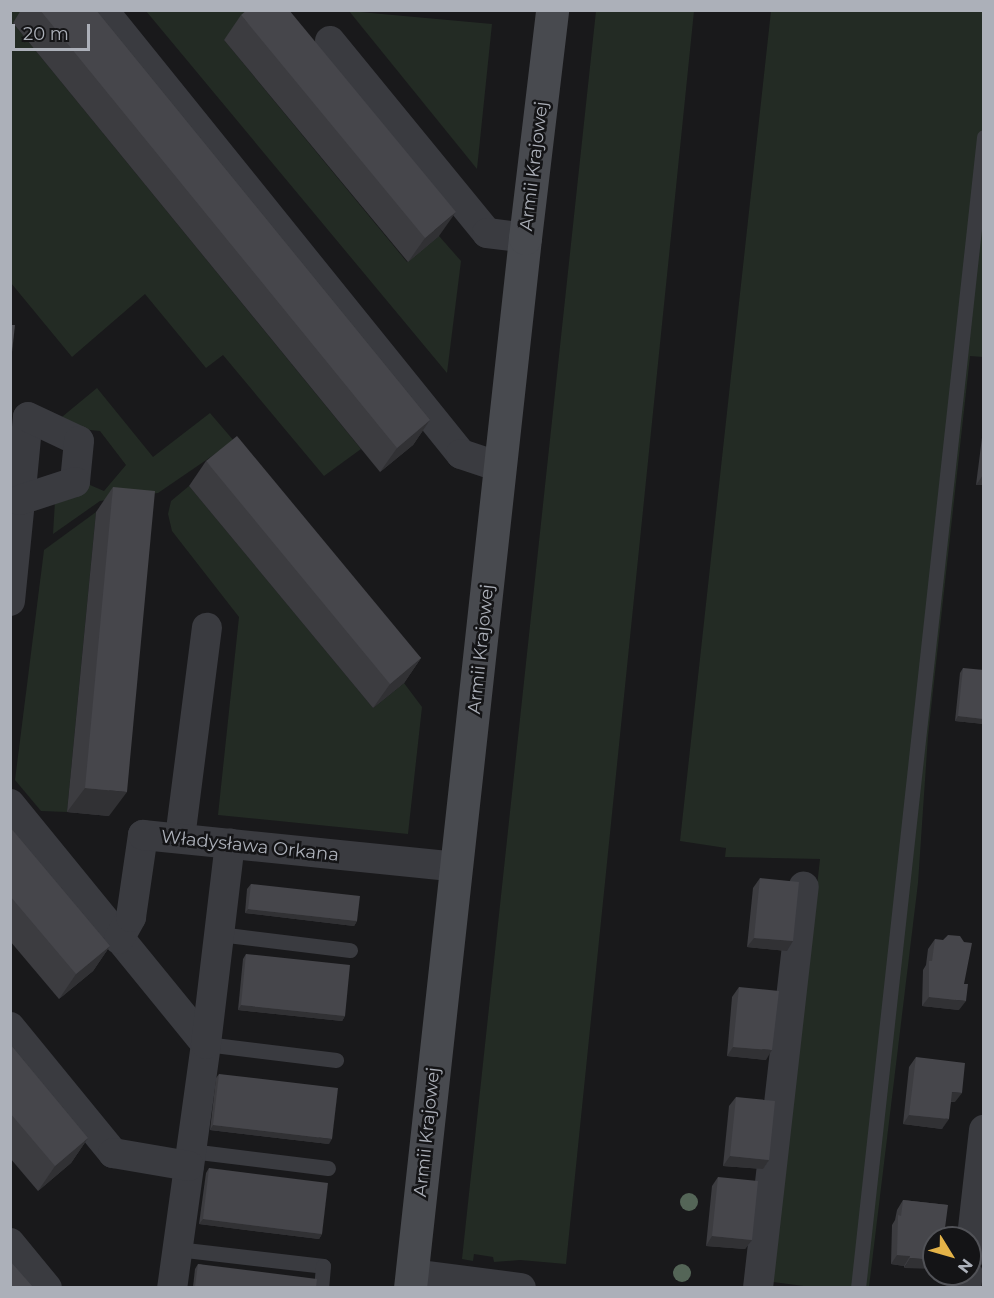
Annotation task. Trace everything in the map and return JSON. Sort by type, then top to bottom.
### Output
[{"type":"street","points":[[103,10],[461,454],[500,467]]},
{"type":"street","name":"Armii Krajowej","points":[[411,1281],[552,10]]},
{"type":"street","points":[[330,41],[486,233],[525,238]]},
{"type":"street","points":[[10,602],[20,500]]},
{"type":"street","points":[[180,838],[207,628]]},
{"type":"street","points":[[10,804],[206,1044]]},
{"type":"street","name":"Władysława Orkana","points":[[119,939],[131,916],[143,835],[457,867]]},
{"type":"street","points":[[172,1287],[206,1044],[230,843]]},
{"type":"street","points":[[758,1287],[804,887]]},
{"type":"street","points":[[10,1027],[113,1153],[190,1159]]},
{"type":"street","points":[[973,1226],[984,1130]]},
{"type":"street","points":[[10,1243],[47,1287]]},
{"type":"street","points":[[411,1281],[520,1287]]},
{"type":"lane","points":[[858,1287],[984,137]]},
{"type":"lane","points":[[219,934],[350,950]]},
{"type":"lane","points":[[206,1044],[336,1060]]},
{"type":"lane","points":[[190,1159],[328,1168]]},
{"type":"lane","points":[[177,1249],[323,1266],[321,1287]]},
{"type":"shaded area","points":[[10,11],[27,11],[13,23],[361,449],[324,476],[223,355],[206,368],[145,294],[72,357],[11,283]]},
{"type":"shaded area","points":[[146,11],[251,11],[224,40],[407,262],[439,236],[461,261],[447,373]]},
{"type":"shaded area","points":[[349,11],[492,24],[477,169]]},
{"type":"shaded area","points":[[596,11],[694,11],[566,1264],[520,1260],[494,1262],[493,1257],[474,1254],[473,1261],[462,1259]]},
{"type":"shaded area","points":[[771,11],[983,11],[983,357],[970,356],[928,736],[918,883],[869,1287],[819,1288],[773,1282],[820,859],[725,857],[726,848],[680,841]]},
{"type":"shaded area","points":[[97,388],[153,457],[210,413],[234,441],[158,493],[100,501],[53,534],[55,501],[90,485],[104,491],[126,465],[100,431],[51,426]]},
{"type":"shaded area","points":[[189,486],[373,708],[404,683],[422,707],[408,834],[218,815],[239,617],[172,531],[168,514],[171,501]]},
{"type":"shaded area","points":[[96,512],[67,812],[41,811],[15,780],[44,550]]},
{"type":"building","points":[[40,10],[96,10],[430,420],[397,448]]},
{"type":"building","points":[[247,10],[289,10],[456,212],[425,238],[241,15]]},
{"type":"building","points":[[10,325],[15,325],[10,370]]},
{"type":"building","points":[[237,436],[421,658],[390,684],[206,461]]},
{"type":"building","points":[[113,487],[155,491],[127,792],[85,788]]},
{"type":"building","points":[[963,668],[984,670],[984,719],[958,716]]},
{"type":"building","points":[[10,827],[110,946],[76,974],[10,896]]},
{"type":"building","points":[[760,878],[799,882],[793,941],[754,938]]},
{"type":"building","points":[[251,884],[360,896],[357,921],[248,909]]},
{"type":"building","points":[[948,935],[960,936],[964,942],[972,943],[964,984],[968,984],[966,1001],[929,997],[929,961],[932,961],[935,939],[943,940]]},
{"type":"building","points":[[246,954],[350,965],[345,1016],[241,1005]]},
{"type":"building","points":[[739,987],[779,991],[772,1050],[733,1047]]},
{"type":"building","points":[[10,1044],[88,1138],[55,1166],[10,1113]]},
{"type":"building","points":[[916,1057],[965,1063],[962,1093],[952,1092],[949,1119],[909,1115]]},
{"type":"building","points":[[219,1074],[338,1088],[332,1139],[213,1125]]},
{"type":"building","points":[[736,1097],[775,1101],[769,1160],[730,1156]]},
{"type":"building","points":[[209,1168],[328,1183],[322,1234],[203,1219]]},
{"type":"building","points":[[718,1177],[758,1181],[752,1240],[712,1236]]},
{"type":"building","points":[[903,1200],[948,1205],[945,1226],[922,1226],[922,1259],[897,1255],[898,1215],[901,1216]]},
{"type":"building","points":[[10,1261],[33,1287],[10,1287]]},
{"type":"building","points":[[198,1264],[317,1279],[316,1287],[195,1287]]}]
